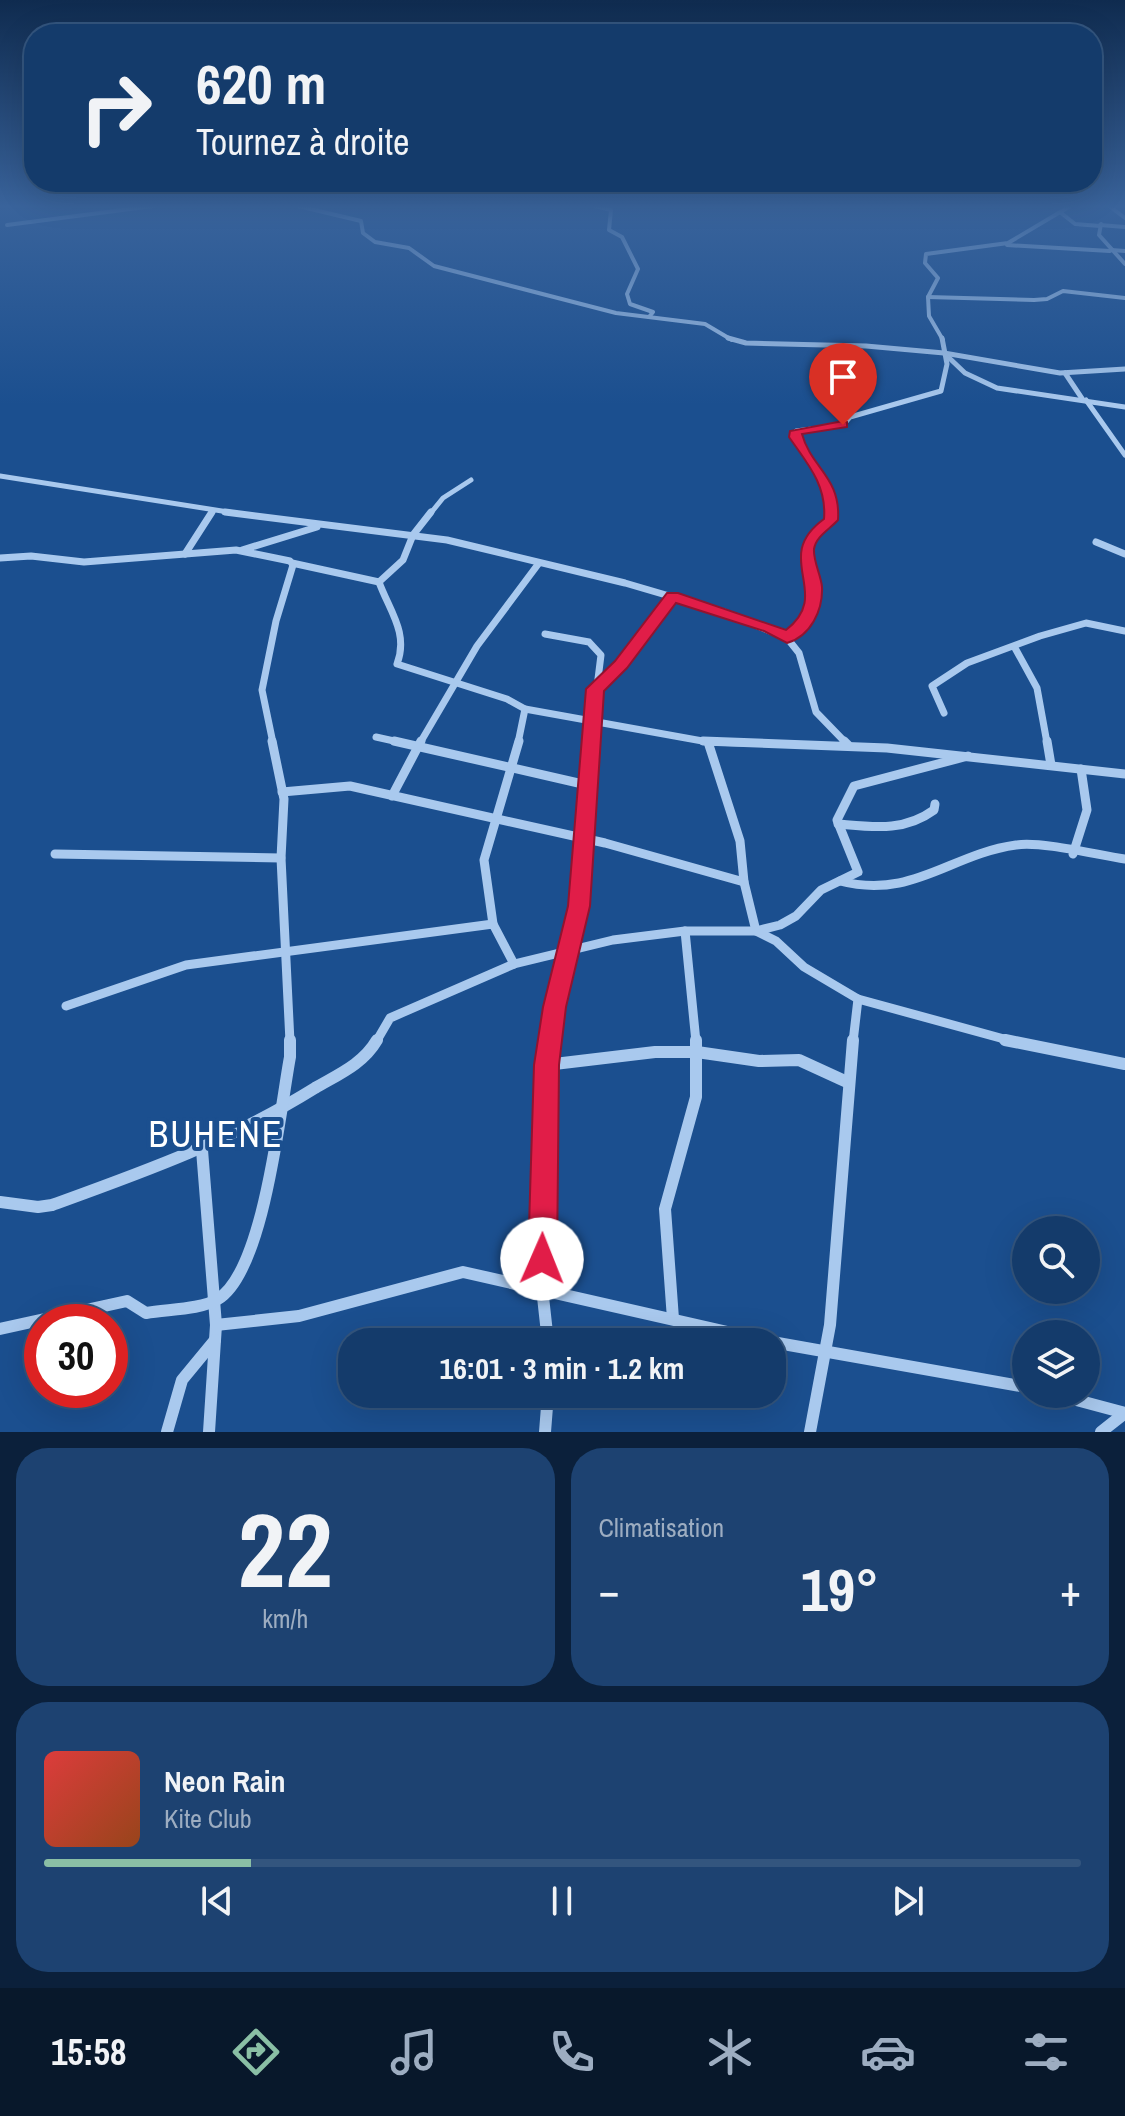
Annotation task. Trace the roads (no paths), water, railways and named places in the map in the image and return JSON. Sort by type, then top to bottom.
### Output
[{"type":"street","points":[[457,272],[616,313],[705,324],[730,339],[746,343],[854,345],[944,353],[1065,373],[1097,368],[1125,369]]},
{"type":"street","points":[[637,272],[627,294],[630,304],[653,312],[649,317]]},
{"type":"street","points":[[787,638],[803,625],[812,609],[814,587],[807,549],[814,533],[831,520],[832,508],[828,486],[795,437],[796,431],[843,425],[850,417],[941,391],[946,384],[943,331],[929,316],[928,297],[935,289],[938,278],[933,272]]},
{"type":"street","points":[[928,297],[1034,300],[1047,299],[1063,291],[1125,298]]},
{"type":"street","points":[[944,353],[965,373],[997,388],[1125,407]]},
{"type":"street","points":[[1065,373],[1125,455]]},
{"type":"street","points":[[0,476],[213,511],[413,535],[673,596],[770,628],[787,638],[799,653],[816,712],[849,745]]},
{"type":"street","points":[[379,582],[403,560],[413,535],[445,496],[471,480]]},
{"type":"street","points":[[185,554],[213,511]]},
{"type":"street","points":[[0,558],[31,556],[84,562],[241,550],[322,525]]},
{"type":"street","points":[[1096,542],[1125,554]]},
{"type":"street","points":[[241,550],[379,582]]},
{"type":"street","points":[[0,1329],[127,1301],[146,1313],[215,1301],[231,1289],[255,1239],[290,1057],[288,951],[281,858],[285,807],[262,690],[292,563]]},
{"type":"street","points":[[392,796],[417,747],[483,636],[539,563]]},
{"type":"street","points":[[379,582],[403,636],[405,649],[397,664],[507,699],[525,709],[708,742],[849,745],[1125,774]]},
{"type":"street","points":[[595,689],[621,665],[673,596]]},
{"type":"street","points":[[944,713],[932,686],[967,663],[1015,648],[1026,640],[1086,623],[1125,631]]},
{"type":"street","points":[[545,634],[579,639],[597,647],[601,655],[592,723],[579,906],[555,1007],[546,1065],[542,1288],[546,1328]]},
{"type":"street","points":[[1015,648],[1024,658],[1035,682],[1051,765]]},
{"type":"street","points":[[514,964],[493,924],[484,860],[498,820],[525,709]]},
{"type":"street","points":[[376,737],[587,785]]},
{"type":"street","points":[[708,742],[740,841],[744,882],[756,931],[776,941],[804,967],[858,999],[989,1037],[1125,1064]]},
{"type":"street","points":[[0,1202],[38,1207],[52,1205],[202,1150],[277,1112],[367,1057],[390,1018],[514,964],[569,949],[685,931],[756,931],[789,921],[821,890],[858,872],[838,824],[854,786],[968,756]]},
{"type":"street","points":[[1073,854],[1087,810],[1081,769]]},
{"type":"street","points":[[282,792],[350,786],[582,838],[744,882]]},
{"type":"street","points":[[838,824],[917,825],[934,810],[935,804]]},
{"type":"street","points":[[840,881],[870,888],[926,878],[1005,846],[1019,844],[1125,859]]},
{"type":"street","points":[[55,854],[281,858]]},
{"type":"street","points":[[66,1006],[186,965],[493,924]]},
{"type":"street","points":[[673,1319],[665,1209],[696,1097],[697,1052],[685,931]]},
{"type":"street","points":[[810,1432],[823,1384],[845,1171],[847,1082],[858,999]]},
{"type":"street","points":[[546,1065],[655,1052],[697,1052],[759,1061],[799,1060],[847,1082]]},
{"type":"street","points":[[202,1150],[216,1332],[209,1432]]},
{"type":"street","points":[[167,1432],[182,1380],[216,1332],[299,1316],[452,1273],[483,1275],[712,1328]]},
{"type":"street","points":[[786,1345],[825,1355],[1012,1383]]},
{"type":"street","points":[[1100,1406],[1125,1413]]},
{"type":"street","points":[[545,1432],[547,1408]]},
{"type":"street","points":[[1101,1432],[1125,1413]]},
{"type":"district","name":"BUHENE","points":[[216,1134]]}]
